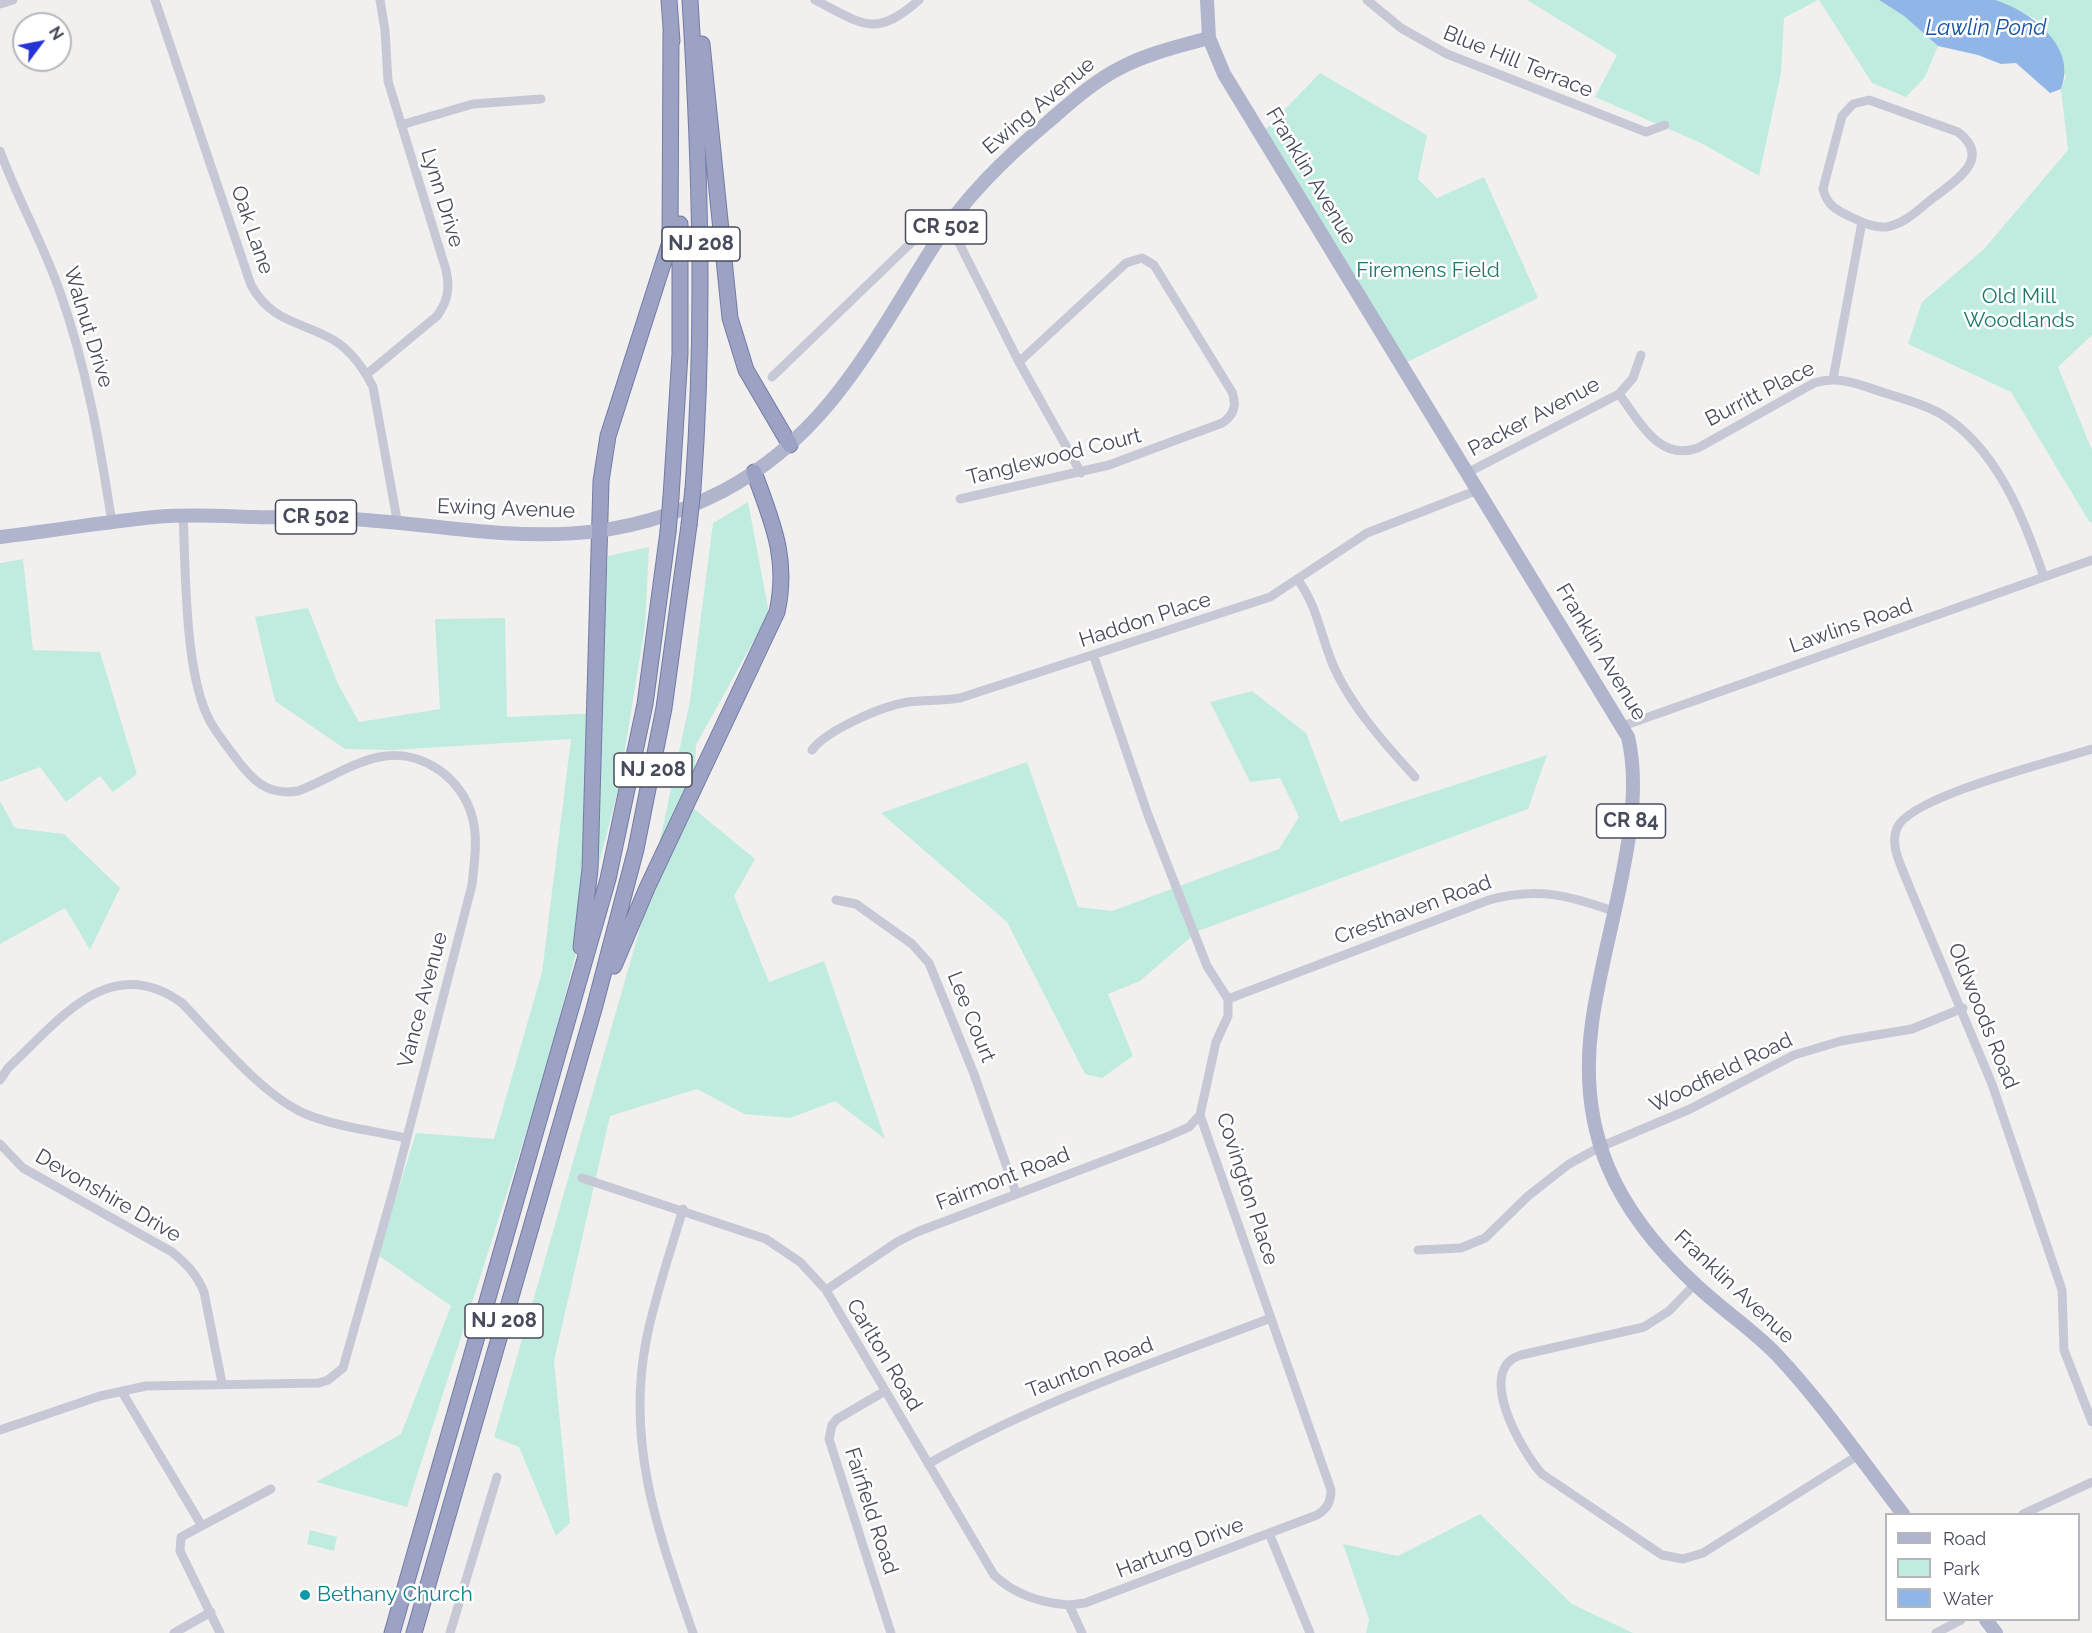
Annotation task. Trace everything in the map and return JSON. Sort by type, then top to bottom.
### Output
[{"type":"highway","name":"NJ 208","points":[[392,1633],[608,879],[638,740],[656,632],[668,532],[678,388],[681,282],[679,174],[669,0]]},
{"type":"highway","name":"NJ 208","points":[[414,1633],[594,1009],[634,858],[656,752],[674,647],[693,489],[699,390],[702,269],[690,0]]},
{"type":"highway","points":[[698,0],[730,318],[746,370],[790,445]]},
{"type":"highway","points":[[570,1016],[590,880],[601,481],[608,436],[670,242],[671,32]]},
{"type":"highway","points":[[594,1009],[639,904],[777,612],[782,582],[781,551],[754,472]]},
{"type":"main road","name":"Franklin Avenue","points":[[1206,0],[1209,38],[1224,74],[1623,726],[1632,754],[1633,803],[1593,1011],[1588,1056],[1589,1102],[1600,1147],[1610,1173],[1638,1218],[1661,1249],[1695,1284],[1775,1353],[1902,1513]]},
{"type":"main road","name":"Ewing Avenue","points":[[0,537],[183,515],[320,517],[530,536],[600,532],[679,510],[710,497],[754,472],[790,445],[819,418],[845,387],[949,224],[1006,157],[1083,92],[1114,71],[1144,57],[1209,38]]},
{"type":"main road","points":[[1987,1621],[1996,1633]]},
{"type":"street","points":[[0,4],[13,0]]},
{"type":"street","name":"Oak Lane","points":[[155,0],[251,285],[257,296],[280,317],[339,344],[352,355],[367,374],[377,403],[398,525]]},
{"type":"street","name":"Lynn Drive","points":[[367,374],[437,316],[443,307],[449,289],[446,270],[388,81],[385,30],[380,0]]},
{"type":"street","points":[[815,0],[855,20],[871,25],[891,22],[919,0]]},
{"type":"street","name":"Blue Hill Terrace","points":[[1368,0],[1401,28],[1447,54],[1646,132],[1665,125]]},
{"type":"street","points":[[401,125],[473,104],[541,99]]},
{"type":"street","points":[[1869,100],[1877,102],[1958,132],[1965,137],[1969,143],[1972,158],[1965,173],[1905,220],[1884,227],[1862,222],[1836,210],[1825,197],[1823,189],[1842,116],[1853,104],[1869,100]]},
{"type":"street","name":"Walnut Drive","points":[[0,151],[44,248],[77,345],[97,427],[112,523]]},
{"type":"street","points":[[1833,379],[1862,222]]},
{"type":"street","points":[[949,224],[1019,362],[1082,473]]},
{"type":"street","name":"Ewing Avenue","points":[[772,377],[915,239],[932,229],[949,224]]},
{"type":"street","name":"Tanglewood Court","points":[[960,499],[1082,473],[1165,446],[1222,423],[1228,419],[1234,407],[1232,392],[1154,265],[1142,258],[1126,262],[1019,362]]},
{"type":"street","name":"Packer Avenue","points":[[1467,473],[1619,394],[1633,378],[1641,355]]},
{"type":"street","name":"Burritt Place","points":[[1652,438],[1670,450],[1688,451],[1814,383],[1833,379],[1845,380],[1919,404],[1941,414],[1970,438],[1999,474],[2033,544],[2044,577]]},
{"type":"street","name":"Packer Avenue","points":[[1619,394],[1652,438]]},
{"type":"street","name":"Haddon Place","points":[[812,750],[820,739],[886,708],[911,702],[960,698],[1094,657],[1270,597],[1367,533],[1478,490]]},
{"type":"street","name":"Vance Avenue","points":[[0,1430],[100,1396],[122,1392],[167,1384],[319,1383],[328,1380],[343,1368],[472,885],[475,840],[470,809],[456,784],[423,761],[409,757],[388,756],[366,761],[308,787],[286,793],[266,789],[249,776],[211,722],[196,679],[183,515]]},
{"type":"street","name":"Lawlins Road","points":[[1623,726],[2092,560]]},
{"type":"street","points":[[1297,579],[1315,609],[1331,660],[1342,683],[1397,757],[1415,777]]},
{"type":"street","points":[[1094,657],[1148,815],[1207,966],[1228,999]]},
{"type":"street","name":"Oldwoods Road","points":[[2092,749],[1934,800],[1907,815],[1896,829],[1897,853],[1963,1008],[1992,1084],[2062,1290],[2064,1350],[2078,1392],[2092,1422]]},
{"type":"street","name":"Cresthaven Road","points":[[1228,999],[1512,893],[1563,895],[1613,911]]},
{"type":"street","name":"Lee Court","points":[[836,900],[856,904],[912,944],[929,963],[974,1074],[1017,1193]]},
{"type":"street","points":[[0,1080],[16,1060],[92,993],[121,984],[146,985],[171,995],[182,1003],[263,1085],[291,1107],[325,1121],[406,1138]]},
{"type":"street","name":"Covington Place","points":[[1228,999],[1228,1016],[1216,1042],[1200,1115],[1331,1497],[1325,1510],[1317,1515],[1269,1533]]},
{"type":"street","name":"Woodfield Road","points":[[1418,1250],[1461,1248],[1485,1238],[1548,1178],[1600,1147],[1690,1109],[1794,1055],[1841,1041],[1912,1029],[1963,1008]]},
{"type":"street","name":"Fairmont Road","points":[[825,1290],[917,1232],[1164,1138],[1189,1127],[1200,1115]]},
{"type":"street","name":"Devonshire Drive","points":[[0,1144],[23,1168],[184,1261],[199,1280],[204,1292],[222,1383]]},
{"type":"street","name":"Carlton Road","points":[[582,1178],[683,1209],[766,1239],[800,1262],[825,1290],[994,1575],[1003,1584],[1025,1596],[1069,1605]]},
{"type":"street","points":[[683,1209],[646,1341],[639,1409],[647,1490],[655,1523],[693,1633]]},
{"type":"street","points":[[1695,1284],[1669,1311],[1644,1327],[1521,1355],[1507,1362],[1500,1375],[1500,1383],[1515,1435],[1531,1462],[1542,1474],[1662,1555],[1683,1559],[1703,1553],[1857,1456]]},
{"type":"street","name":"Taunton Road","points":[[928,1464],[1002,1424],[1055,1400],[1271,1318]]},
{"type":"street","name":"Fairfield Road","points":[[885,1391],[837,1419],[832,1425],[829,1439],[891,1633]]},
{"type":"street","points":[[122,1392],[202,1526]]},
{"type":"street","points":[[450,1633],[497,1477]]},
{"type":"street","points":[[2027,1513],[2092,1482]]},
{"type":"street","points":[[220,1633],[180,1551],[182,1537],[271,1490]]},
{"type":"street","name":"Hartung Drive","points":[[1069,1605],[1085,1603],[1269,1533],[1310,1633]]},
{"type":"street","points":[[1069,1605],[1082,1633]]},
{"type":"street","points":[[174,1633],[211,1612]]},
{"type":"street","points":[[1936,1633],[1958,1621]]},
{"type":"green space","points":[[1527,0],[1818,0],[1784,18],[1781,73],[1759,176],[1703,144],[1595,97],[1617,55]]},
{"type":"green space","points":[[1819,0],[1879,0],[1904,16],[1938,46],[1925,77],[1906,97],[1872,83]]},
{"type":"green space","name":"Old Mill Woodlands","points":[[1995,0],[2092,0],[2092,335],[2058,367],[2092,450],[2092,521],[2090,523],[2011,392],[1908,344],[1922,302],[1984,249],[2068,150],[2061,89],[2066,77],[2036,19]]},
{"type":"green space","name":"Firemens Field","points":[[1320,73],[1427,135],[1418,179],[1437,198],[1484,177],[1538,298],[1401,365],[1261,134]]},
{"type":"green space","points":[[748,502],[769,613],[696,745],[693,808],[755,859],[734,896],[769,982],[824,961],[885,1139],[835,1101],[790,1118],[744,1114],[697,1089],[610,1116],[554,1361],[570,1523],[556,1536],[519,1447],[494,1437],[644,914],[690,701],[713,523]]},
{"type":"green space","points":[[649,547],[645,626],[619,786],[546,1070],[407,1507],[316,1482],[401,1434],[451,1306],[378,1255],[416,1133],[494,1139],[542,972],[571,739],[392,750],[345,749],[275,701],[255,617],[308,608],[338,684],[359,722],[440,709],[435,619],[505,618],[507,717],[598,713],[608,556]]},
{"type":"green space","points":[[23,559],[33,650],[100,652],[137,774],[113,792],[100,776],[66,802],[40,767],[0,782],[0,563]]},
{"type":"green space","points":[[1252,691],[1306,733],[1340,822],[1547,755],[1528,809],[1198,931],[1140,981],[1108,994],[1133,1056],[1102,1078],[1085,1074],[1007,922],[881,813],[1027,762],[1078,907],[1112,911],[1279,849],[1299,817],[1280,778],[1250,782],[1210,702]]},
{"type":"green space","points":[[0,801],[15,828],[64,834],[120,888],[90,950],[65,908],[0,944]]},
{"type":"green space","points":[[1480,1514],[1572,1604],[1633,1633],[1366,1633],[1369,1619],[1343,1544],[1398,1556]]},
{"type":"green space","points":[[310,1530],[337,1537],[334,1551],[307,1544]]},
{"type":"water","name":"Lawlin Pond","points":[[1879,0],[1995,0],[2009,5],[2048,32],[2057,45],[2063,58],[2064,73],[2061,89],[2050,93],[2016,63],[2001,64],[1978,55],[1938,46],[1904,16]]},
{"type":"place","name":"Bethany Church","points":[[305,1595]]}]
